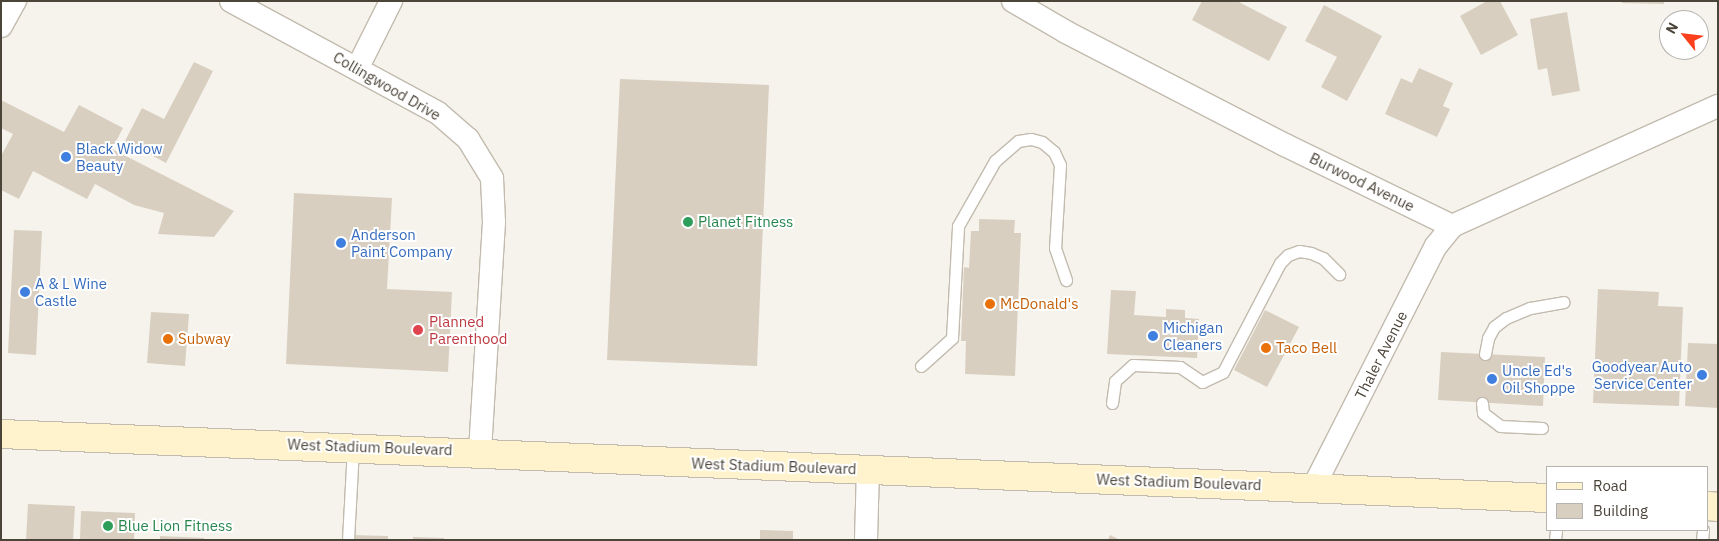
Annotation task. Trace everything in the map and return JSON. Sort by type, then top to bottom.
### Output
[{"type":"main road","name":"West Stadium Boulevard","points":[[1,434],[354,446],[868,470],[1314,486],[1546,498]]},
{"type":"street","points":[[1,26],[14,1]]},
{"type":"street","name":"Collingwood Drive","points":[[231,1],[358,67],[438,113],[468,139],[492,178],[494,222],[480,452]]},
{"type":"street","points":[[358,67],[391,1]]},
{"type":"street","name":"Burwood Avenue","points":[[1014,1],[1284,145],[1452,226]]},
{"type":"street","points":[[1452,226],[1718,106]]},
{"type":"street","name":"Thaler Avenue","points":[[1314,486],[1436,246],[1452,226]]},
{"type":"street","points":[[866,540],[868,470]]},
{"type":"lane","points":[[921,366],[952,338],[958,226],[995,161],[1018,141],[1031,139],[1042,142],[1054,152],[1060,165],[1055,248],[1066,280]]},
{"type":"lane","points":[[1112,403],[1115,381],[1133,365],[1180,367],[1202,382],[1223,372],[1280,262],[1288,255],[1299,251],[1311,253],[1323,258],[1339,274]]},
{"type":"lane","points":[[1485,354],[1494,327],[1506,318],[1530,308],[1563,302]]},
{"type":"lane","points":[[1482,403],[1483,413],[1500,426],[1542,428]]},
{"type":"lane","points":[[348,540],[354,446]]},
{"type":"building","points":[[1202,1],[1237,1],[1287,27],[1269,61],[1192,20]]},
{"type":"building","points":[[1487,1],[1500,1],[1518,35],[1481,55],[1460,16]]},
{"type":"building","points":[[1622,1],[1664,1],[1664,4],[1622,3]]},
{"type":"building","points":[[1324,5],[1382,36],[1347,101],[1321,87],[1337,57],[1305,41]]},
{"type":"building","points":[[1567,12],[1580,91],[1552,96],[1547,68],[1538,70],[1530,19]]},
{"type":"building","points":[[194,62],[213,71],[166,163],[125,141],[142,108],[164,119]]},
{"type":"building","points":[[1419,68],[1453,83],[1443,106],[1450,109],[1437,137],[1385,114],[1401,78],[1412,83]]},
{"type":"building","name":"Planet Fitness","points":[[620,79],[769,85],[757,366],[607,360]]},
{"type":"building","points":[[1,100],[64,132],[79,105],[123,128],[112,149],[234,211],[214,237],[158,234],[164,213],[134,205],[95,184],[87,199],[33,171],[19,199],[1,190],[1,156],[13,134],[1,128]]},
{"type":"building","name":"Anderson Paint Company","points":[[294,193],[392,198],[387,289],[452,292],[448,372],[286,364]]},
{"type":"building","name":"McDonald's","points":[[979,219],[1015,220],[1014,233],[1021,233],[1015,376],[965,374],[966,341],[961,341],[964,267],[969,268],[971,231],[979,231]]},
{"type":"building","name":"A & L Wine Castle","points":[[14,230],[42,231],[36,355],[8,353]]},
{"type":"building","points":[[1598,289],[1659,292],[1658,306],[1683,307],[1679,406],[1593,403]]},
{"type":"building","name":"Michigan Cleaners","points":[[1111,290],[1136,291],[1134,315],[1166,317],[1166,309],[1185,310],[1185,318],[1199,319],[1197,358],[1107,354]]},
{"type":"building","name":"Taco Bell","points":[[1265,310],[1299,327],[1267,387],[1234,370]]},
{"type":"building","name":"Subway","points":[[151,312],[189,314],[185,366],[147,363]]},
{"type":"building","name":"Goodyear Auto Service Center","points":[[1688,343],[1718,344],[1718,408],[1685,406]]},
{"type":"building","name":"Uncle Ed's Oil Shoppe","points":[[1441,352],[1545,357],[1543,406],[1438,400]]},
{"type":"building","points":[[28,504],[75,506],[73,540],[26,540]]},
{"type":"building","name":"Blue Lion Fitness","points":[[81,511],[135,513],[134,540],[80,540]]},
{"type":"building","points":[[760,530],[793,531],[793,540],[760,540]]},
{"type":"building","points":[[352,535],[388,536],[388,540],[351,540]]},
{"type":"building","points":[[1110,535],[1120,540],[1108,540]]},
{"type":"building","points":[[160,536],[204,538],[204,540],[160,540]]},
{"type":"building","points":[[413,537],[444,538],[444,540],[413,540]]},
{"type":"place","name":"Black Widow Beauty","points":[[66,157]]},
{"type":"place","name":"Planet Fitness","points":[[688,222]]},
{"type":"place","name":"Anderson Paint Company","points":[[341,243]]},
{"type":"place","name":"A & L Wine Castle","points":[[25,292]]},
{"type":"place","name":"McDonald's","points":[[990,304]]},
{"type":"place","name":"Planned Parenthood","points":[[418,330]]},
{"type":"place","name":"Michigan Cleaners","points":[[1153,336]]},
{"type":"place","name":"Subway","points":[[168,339]]},
{"type":"place","name":"Taco Bell","points":[[1266,348]]},
{"type":"place","name":"Goodyear Auto Service Center","points":[[1702,375]]},
{"type":"place","name":"Uncle Ed's Oil Shoppe","points":[[1492,379]]},
{"type":"place","name":"Blue Lion Fitness","points":[[108,526]]}]
